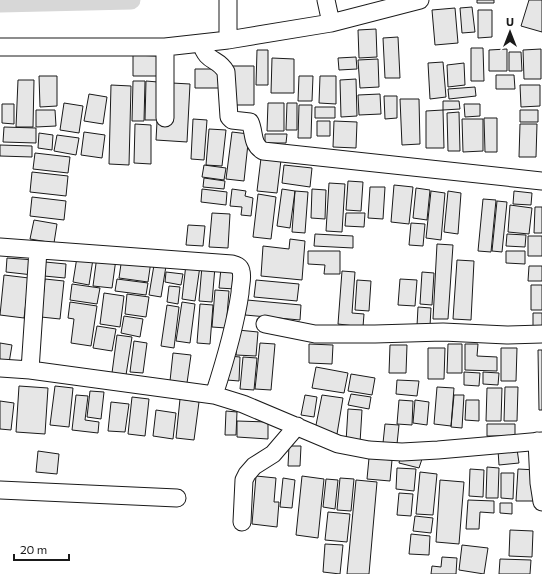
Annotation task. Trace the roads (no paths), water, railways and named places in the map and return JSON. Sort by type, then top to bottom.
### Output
[{"type":"street","points":[[228,0],[228,36]]},
{"type":"street","points":[[0,47],[165,47],[201,43],[329,12],[420,0]]},
{"type":"street","points":[[201,43],[206,56],[222,66],[226,72],[229,117],[232,120],[250,122],[254,140],[257,146],[263,151],[542,181]]},
{"type":"street","points":[[165,47],[165,118]]},
{"type":"street","points":[[0,247],[232,264],[239,267],[242,277],[236,317],[230,345],[214,395]]},
{"type":"street","points":[[30,370],[38,250]]},
{"type":"street","points":[[264,324],[316,334],[443,332],[507,335],[542,334]]},
{"type":"street","points":[[0,368],[30,370],[214,395],[243,404],[338,444],[369,450],[402,452],[539,441],[539,482],[542,502]]},
{"type":"street","points":[[242,522],[244,480],[246,474],[254,466],[273,454],[297,426]]},
{"type":"street","points":[[0,490],[177,498]]},
{"type":"waterway","points":[[0,3],[131,0]]}]
